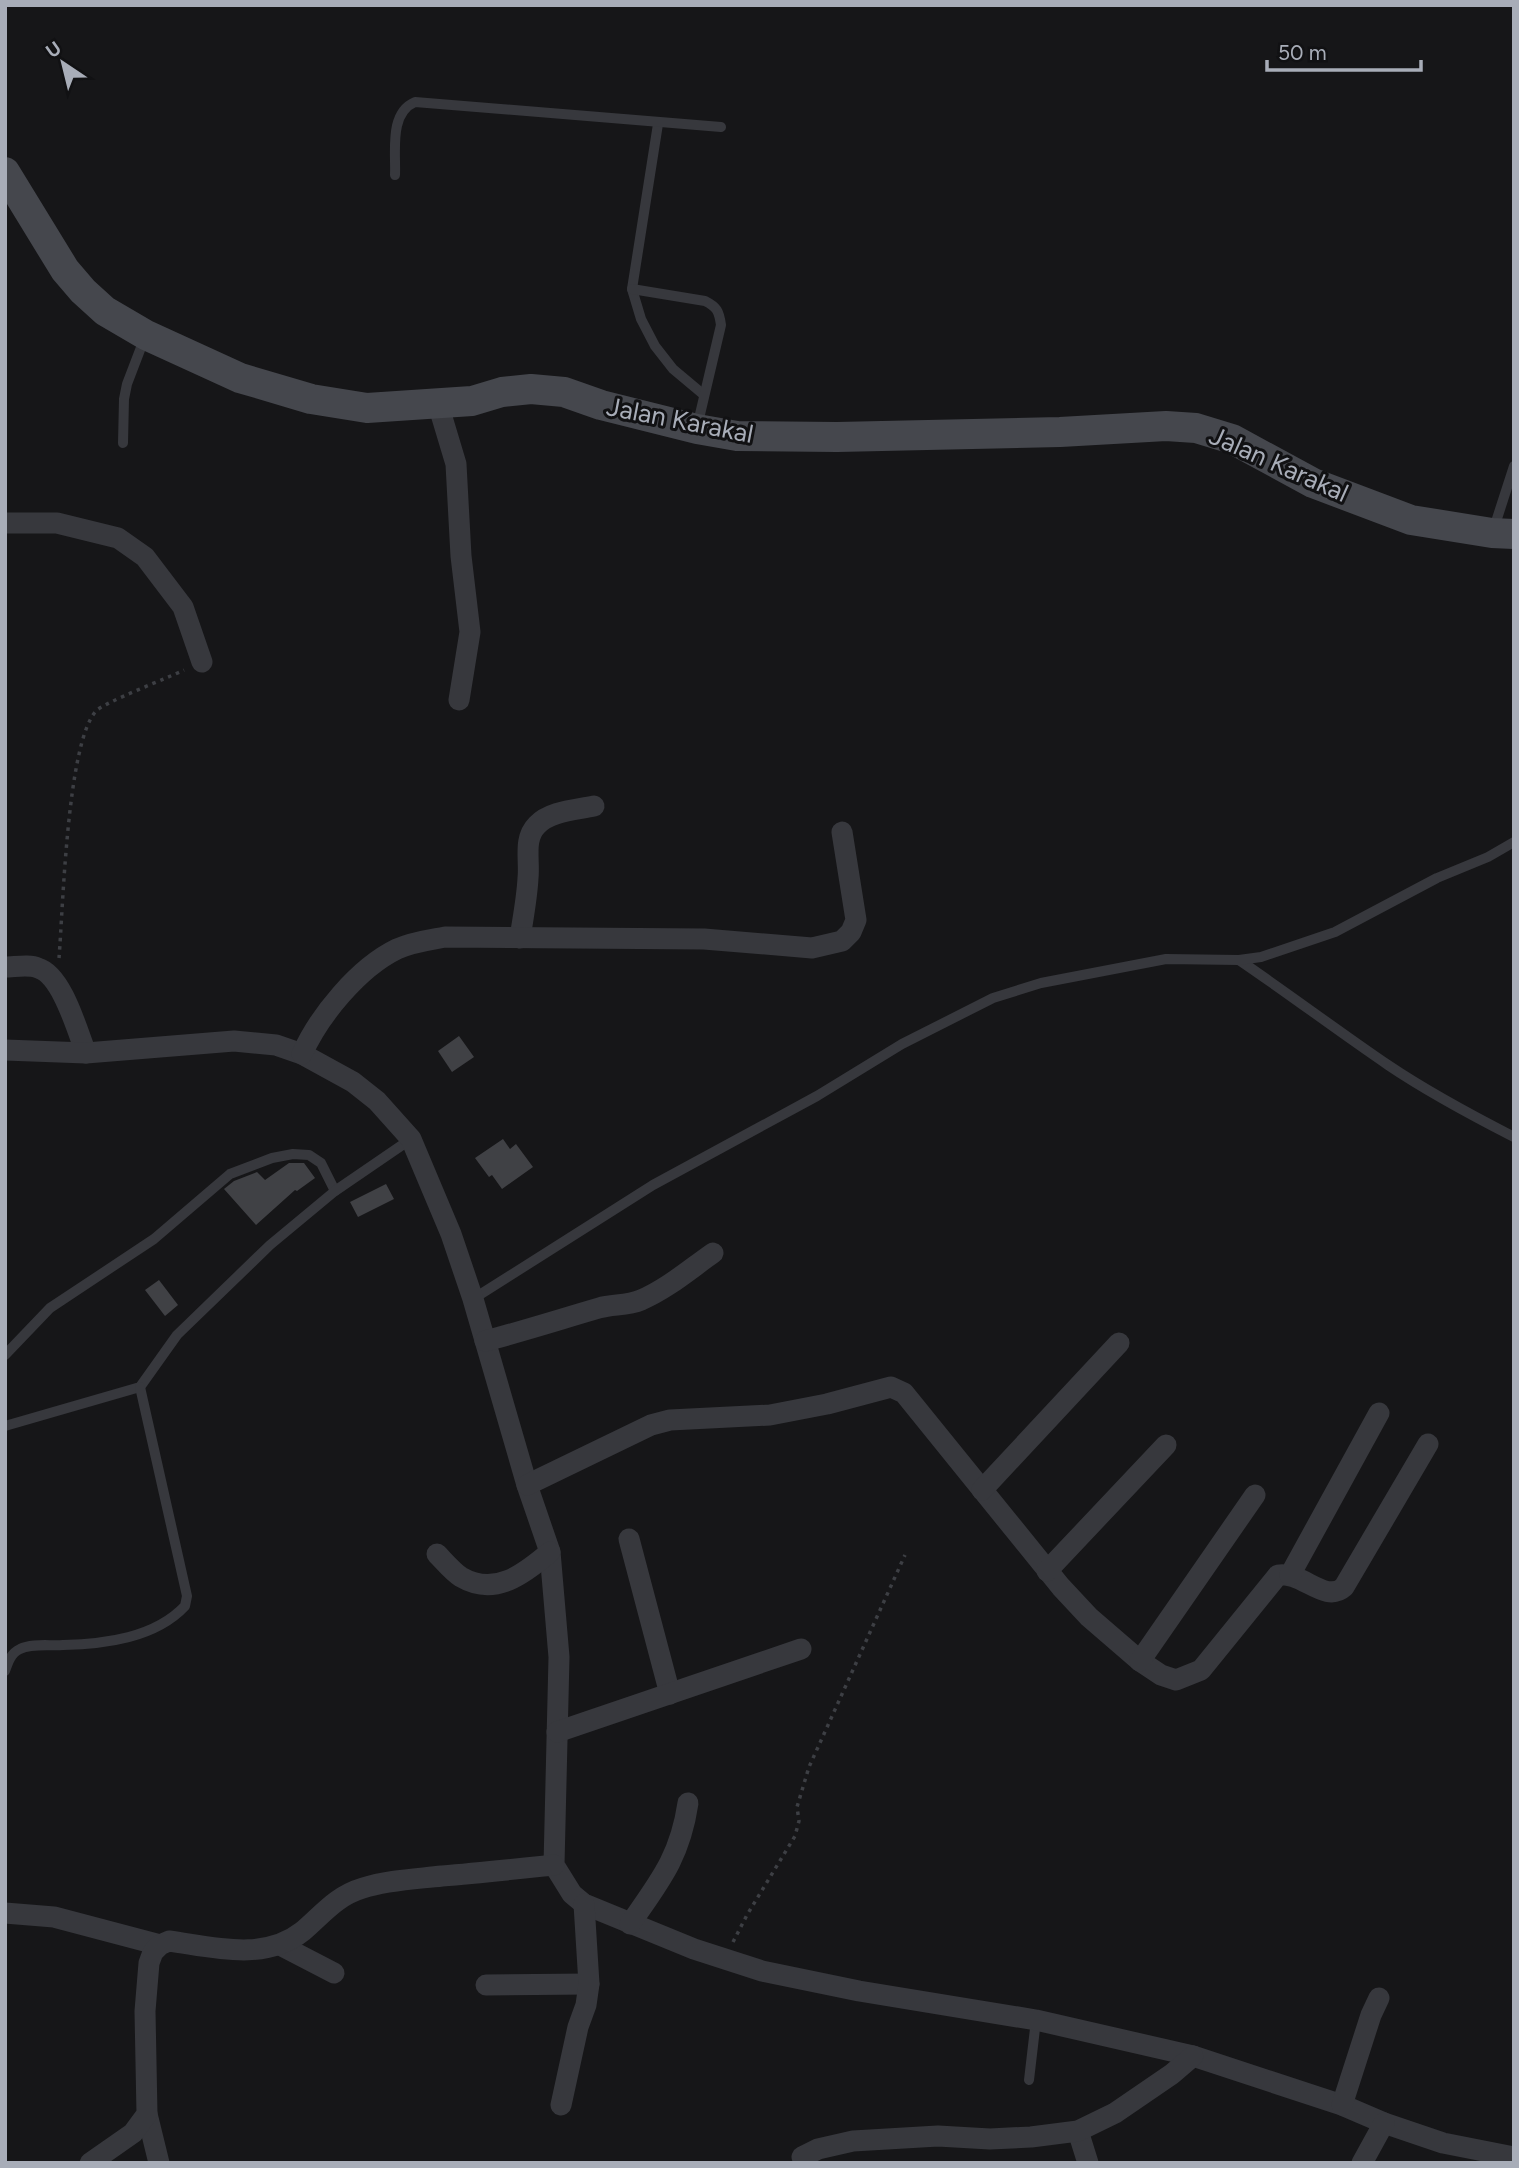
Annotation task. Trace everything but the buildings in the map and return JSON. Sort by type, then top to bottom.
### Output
[{"type":"main road","name":"Jalan Karakal","points":[[5,172],[65,270],[105,311],[146,334],[240,377],[311,399],[367,408],[472,401],[502,392],[542,390],[564,392],[601,405],[737,436],[837,437],[1060,432],[1166,426],[1196,428],[1232,439],[1313,483],[1411,520],[1503,534]]},
{"type":"street","points":[[438,404],[456,464],[461,556],[470,632],[460,700]]},
{"type":"street","points":[[5,523],[57,523],[118,538],[145,557],[183,607],[202,662]]},
{"type":"street","points":[[520,938],[529,876],[528,849],[531,834],[537,824],[549,816],[594,806]]},
{"type":"street","points":[[302,1054],[325,1013],[344,992],[383,957],[398,948],[417,942],[445,937],[704,939],[812,948],[842,941],[851,932],[856,920],[842,832]]},
{"type":"street","points":[[5,968],[36,966],[57,982],[86,1053]]},
{"type":"street","points":[[5,1049],[86,1053],[234,1041],[276,1045],[302,1054],[353,1082],[377,1101],[411,1139],[451,1234],[473,1299],[527,1485],[550,1552],[559,1657],[554,1865],[572,1894],[584,1904],[631,1924],[762,1971],[859,1992],[1036,2020],[1193,2056],[1342,2105],[1443,2143],[1514,2157]]},
{"type":"street","points":[[485,1341],[545,1326],[602,1307],[640,1300],[663,1289],[713,1253]]},
{"type":"street","points":[[982,1490],[1119,1343]]},
{"type":"street","points":[[527,1485],[651,1425],[670,1420],[770,1415],[827,1404],[891,1387],[904,1393],[1047,1571],[1089,1617],[1140,1661],[1161,1675],[1176,1680],[1201,1670],[1278,1575],[1290,1575],[1331,1593],[1344,1587],[1428,1444]]},
{"type":"street","points":[[1290,1575],[1380,1413]]},
{"type":"street","points":[[1047,1571],[1166,1445]]},
{"type":"street","points":[[1140,1661],[1255,1495]]},
{"type":"street","points":[[629,1539],[670,1694]]},
{"type":"street","points":[[437,1554],[460,1576],[478,1585],[492,1586],[526,1573],[550,1552]]},
{"type":"street","points":[[558,1732],[801,1649]]},
{"type":"street","points":[[631,1924],[675,1856],[684,1833],[688,1804]]},
{"type":"street","points":[[159,2163],[147,2114],[145,2011],[149,1963],[153,1952],[160,1945],[169,1941],[235,1950],[258,1950],[279,1945],[297,1936],[339,1898],[363,1888],[389,1882],[554,1865]]},
{"type":"street","points":[[561,2105],[589,1984],[584,1904]]},
{"type":"street","points":[[5,1913],[54,1917],[160,1945]]},
{"type":"street","points":[[279,1945],[334,1973]]},
{"type":"street","points":[[486,1985],[589,1984]]},
{"type":"street","points":[[1342,2105],[1379,1998]]},
{"type":"street","points":[[802,2157],[818,2149],[853,2141],[938,2136],[1031,2137],[1078,2130],[1115,2113],[1172,2074],[1193,2056]]},
{"type":"street","points":[[90,2163],[134,2133],[147,2114]]},
{"type":"street","points":[[1362,2163],[1384,2123]]},
{"type":"street","points":[[1078,2130],[1087,2163]]},
{"type":"lane","points":[[395,175],[401,111],[415,102],[658,124],[721,127]]},
{"type":"lane","points":[[658,124],[632,289],[641,319],[656,345],[673,369],[704,395]]},
{"type":"lane","points":[[632,289],[705,301],[714,305],[719,312],[721,324],[697,429]]},
{"type":"lane","points":[[123,443],[122,415],[127,384],[146,334]]},
{"type":"lane","points":[[1503,534],[1514,466]]},
{"type":"lane","points":[[473,1299],[653,1185],[817,1096],[902,1044],[993,998],[1041,984],[1166,959],[1239,960],[1261,957],[1335,932],[1437,878],[1488,857],[1514,842]]},
{"type":"lane","points":[[1239,960],[1389,1066],[1458,1109],[1514,1137]]},
{"type":"lane","points":[[5,1426],[140,1387],[177,1335],[271,1245],[335,1191],[411,1139]]},
{"type":"lane","points":[[5,1355],[50,1308],[154,1239],[230,1174],[272,1158],[293,1154],[309,1156],[321,1163],[335,1191]]},
{"type":"lane","points":[[5,1671],[8,1654],[20,1649],[33,1646],[95,1645],[129,1637],[154,1628],[185,1606],[187,1596],[140,1387]]},
{"type":"lane","points":[[1030,2080],[1036,2020]]},
{"type":"path","points":[[57,982],[74,778],[82,740],[97,710],[202,662]]},
{"type":"path","points":[[724,1959],[747,1915],[796,1836],[799,1821],[797,1807],[809,1767],[905,1555]]}]
